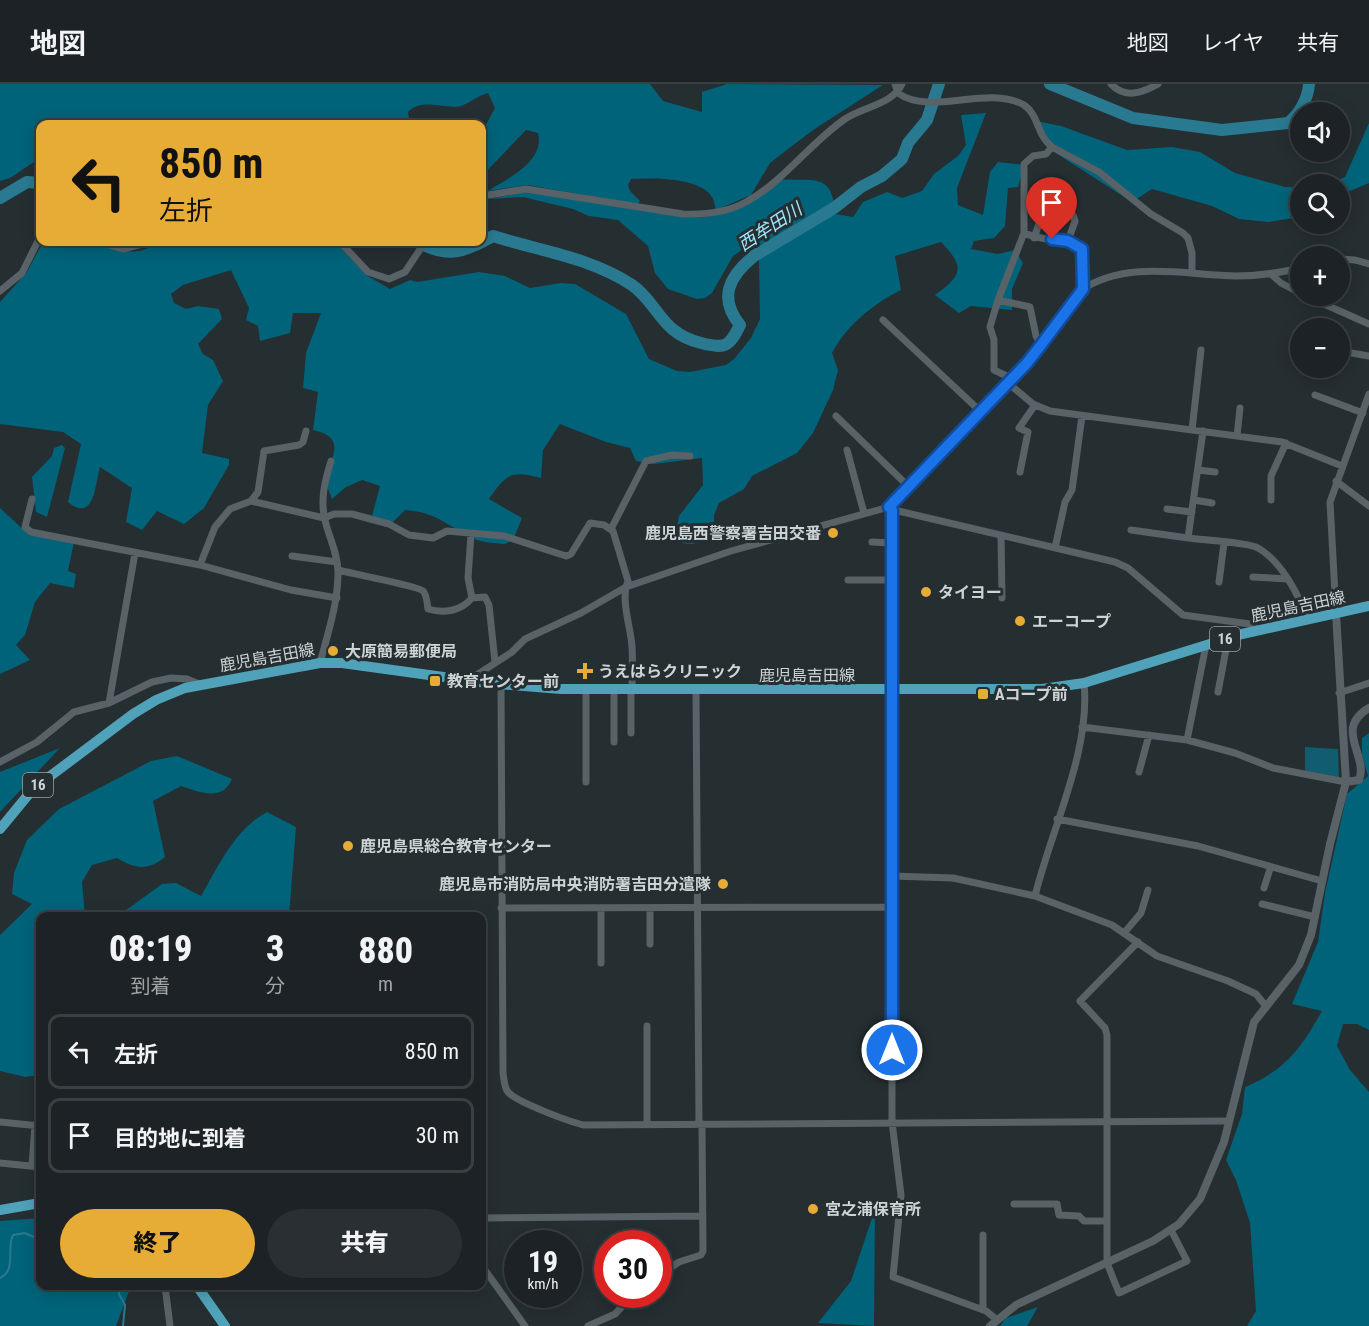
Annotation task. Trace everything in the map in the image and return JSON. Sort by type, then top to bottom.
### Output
[{"type":"main road","name":"鹿児島吉田線","points":[[0,829],[33,789],[126,719],[156,700],[200,684],[320,663],[359,664],[501,684],[586,690],[1042,689],[1084,683],[1258,630],[1369,606]]},
{"type":"main road","points":[[0,1210],[36,1204]]},
{"type":"main road","points":[[200,1290],[225,1326]]},
{"type":"street","points":[[895,84],[898,93],[915,102],[990,97],[1023,104],[1030,111],[1045,142],[1100,172],[1151,214],[1188,238],[1192,253],[1192,272]]},
{"type":"street","points":[[486,195],[526,189],[683,214],[703,215],[727,210],[757,196],[836,126],[898,93],[902,84]]},
{"type":"street","points":[[1111,84],[1128,93],[1142,93],[1158,84]]},
{"type":"street","points":[[1052,147],[1046,154],[1033,156],[1024,164],[1024,233],[990,327],[994,340],[994,370],[1010,381],[1035,405],[1050,411],[1286,443],[1342,466]]},
{"type":"street","points":[[1034,238],[1044,210],[1048,208],[1073,215],[1075,221],[1068,241]]},
{"type":"street","points":[[1024,233],[1034,238],[1068,241],[1082,249],[1083,289]]},
{"type":"street","points":[[0,291],[22,273],[36,245]]},
{"type":"street","points":[[112,246],[123,249],[135,246]]},
{"type":"street","points":[[344,246],[368,272],[384,279],[403,274],[422,246]]},
{"type":"street","points":[[1350,260],[1369,264]]},
{"type":"street","points":[[984,1310],[892,1277],[901,1195],[892,1122],[890,508],[1010,381],[1041,345],[1083,289],[1108,276],[1138,272],[1192,272],[1237,276],[1290,270]]},
{"type":"street","points":[[1271,274],[1290,287]]},
{"type":"street","points":[[998,300],[1030,307],[1036,336],[1041,345]]},
{"type":"street","points":[[1328,306],[1369,324]]},
{"type":"street","points":[[884,320],[980,411]]},
{"type":"street","points":[[1192,430],[1201,350]]},
{"type":"street","points":[[1350,353],[1369,356]]},
{"type":"street","points":[[983,1235],[984,1310],[993,1323],[1016,1305],[1153,1242],[1192,1212],[1200,1200],[1219,1155],[1254,1022],[1265,1005],[1299,965],[1306,950],[1346,782],[1329,516],[1336,481],[1369,394]]},
{"type":"street","points":[[1315,395],[1363,413]]},
{"type":"street","points":[[1020,472],[1028,432],[1019,428],[1035,405]]},
{"type":"street","points":[[1237,436],[1240,408]]},
{"type":"street","points":[[836,416],[909,487]]},
{"type":"street","points":[[1055,548],[1065,502],[1072,490],[1082,416]]},
{"type":"street","points":[[200,565],[215,526],[230,510],[251,501],[258,492],[264,451],[299,445],[303,442],[306,431]]},
{"type":"street","points":[[1188,538],[1203,431]]},
{"type":"street","points":[[1271,500],[1271,476],[1286,443]]},
{"type":"street","points":[[847,450],[864,513]]},
{"type":"street","points":[[631,733],[633,651],[626,587],[628,581],[611,529],[646,461],[672,455],[690,456]]},
{"type":"street","points":[[320,663],[337,598],[334,543],[324,518],[323,487],[331,461]]},
{"type":"street","points":[[1198,470],[1215,472]]},
{"type":"street","points":[[1336,481],[1369,506]]},
{"type":"street","points":[[32,499],[25,527],[31,532],[200,565],[291,590],[337,598]]},
{"type":"street","points":[[1194,500],[1212,503]]},
{"type":"street","points":[[251,501],[324,518],[334,514],[352,514],[389,524],[409,535],[433,538],[447,531],[504,536],[566,556],[571,554],[590,523],[611,529]]},
{"type":"street","points":[[469,680],[525,639],[580,613],[626,587],[731,551],[864,513],[890,508],[1115,562],[1128,568],[1183,615],[1250,624],[1258,630]]},
{"type":"street","points":[[1167,509],[1192,512]]},
{"type":"street","points":[[1131,530],[1257,547],[1297,592],[1307,621]]},
{"type":"street","points":[[471,534],[468,578],[472,598]]},
{"type":"street","points":[[1001,535],[1002,598]]},
{"type":"street","points":[[872,542],[891,543]]},
{"type":"street","points":[[1219,582],[1224,543]]},
{"type":"street","points":[[109,703],[135,553]]},
{"type":"street","points":[[292,556],[337,566],[376,580],[417,586],[426,596],[428,609],[437,612],[465,605],[472,598],[485,597],[489,605],[495,662]]},
{"type":"street","points":[[1253,576],[1287,579]]},
{"type":"street","points":[[848,580],[891,580]]},
{"type":"street","points":[[1218,693],[1228,639]]},
{"type":"street","points":[[1187,740],[1206,645]]},
{"type":"street","points":[[0,762],[37,742],[74,712],[109,703],[152,682],[171,678],[187,679],[200,684]]},
{"type":"street","points":[[1035,896],[1057,819],[1077,763],[1082,727],[1084,683]]},
{"type":"street","points":[[1339,693],[1369,683]]},
{"type":"street","points":[[501,684],[503,1073],[508,1092],[573,1122],[701,1124],[1229,1121]]},
{"type":"street","points":[[586,690],[586,782]]},
{"type":"street","points":[[614,690],[614,742]]},
{"type":"street","points":[[672,1266],[701,1255],[703,1216],[696,690]]},
{"type":"street","points":[[1082,727],[1187,740],[1235,753],[1273,768],[1346,782],[1359,780],[1364,770],[1354,727],[1357,717],[1369,708]]},
{"type":"street","points":[[1139,772],[1149,735]]},
{"type":"street","points":[[1057,819],[1198,846],[1322,881]]},
{"type":"street","points":[[1264,888],[1270,868]]},
{"type":"street","points":[[892,876],[953,878],[1035,896],[1112,925],[1167,961],[1228,981],[1256,994],[1265,1005]]},
{"type":"street","points":[[1124,933],[1139,917],[1148,890]]},
{"type":"street","points":[[1262,904],[1315,917]]},
{"type":"street","points":[[501,908],[892,907]]},
{"type":"street","points":[[601,908],[601,963]]},
{"type":"street","points":[[650,908],[650,944]]},
{"type":"street","points":[[1138,942],[1080,1001],[1105,1028],[1107,1035],[1107,1263],[1119,1293],[1186,1261],[1171,1230]]},
{"type":"street","points":[[647,1026],[647,1124]]},
{"type":"street","points":[[0,1122],[36,1125]]},
{"type":"street","points":[[32,1166],[36,1139]]},
{"type":"street","points":[[0,1163],[36,1166]]},
{"type":"street","points":[[1014,1204],[1057,1204],[1059,1215],[1079,1216],[1084,1221],[1107,1221]]},
{"type":"street","points":[[486,1218],[703,1216]]},
{"type":"street","points":[[486,1272],[525,1326]]},
{"type":"street","points":[[166,1290],[170,1326]]},
{"type":"street","points":[[588,1326],[615,1314],[621,1308]]},
{"type":"shaded area","points":[[0,84],[650,84],[663,101],[702,112],[702,92],[727,84],[883,85],[813,130],[770,163],[751,195],[716,210],[713,198],[706,190],[686,182],[662,179],[631,179],[628,185],[630,191],[640,201],[638,204],[527,185],[488,191],[531,161],[539,143],[538,133],[526,130],[486,172],[486,125],[495,108],[488,93],[456,107],[425,105],[413,108],[408,112],[409,120],[36,120],[36,161],[10,178],[0,181]]},
{"type":"shaded area","points":[[986,113],[957,188],[958,205],[983,215],[990,172],[998,162],[1024,165],[1018,187],[1008,188],[1005,226],[994,238],[974,241],[971,249],[998,254],[1015,250],[1023,263],[1012,289],[1012,310],[971,306],[959,313],[935,295],[951,282],[958,270],[954,258],[941,242],[895,256],[901,290],[862,316],[838,343],[832,353],[838,370],[833,390],[813,433],[797,453],[752,476],[744,489],[719,503],[714,515],[714,531],[696,543],[686,544],[674,540],[679,516],[703,485],[702,458],[654,464],[636,461],[630,448],[606,442],[560,424],[543,450],[541,478],[523,474],[510,476],[500,484],[489,499],[522,518],[513,540],[505,544],[477,540],[441,520],[417,512],[405,510],[392,523],[372,516],[380,486],[362,480],[346,487],[332,499],[327,477],[334,446],[332,439],[313,430],[318,392],[303,388],[306,353],[321,313],[293,313],[290,333],[260,341],[258,326],[246,320],[249,308],[231,270],[183,285],[171,294],[174,303],[186,309],[198,306],[219,309],[222,319],[198,344],[203,354],[213,360],[223,381],[208,405],[202,453],[229,459],[229,465],[204,508],[184,524],[157,511],[142,530],[126,522],[132,488],[100,467],[95,491],[89,505],[84,508],[77,507],[68,502],[81,444],[63,432],[0,424],[0,302],[27,272],[41,246],[103,246],[130,252],[152,246],[339,246],[366,275],[390,289],[410,280],[417,282],[479,272],[505,276],[530,288],[561,283],[575,284],[626,314],[649,359],[677,371],[690,372],[726,365],[751,338],[760,319],[759,260],[762,244],[743,249],[733,256],[712,293],[705,298],[697,299],[668,289],[655,273],[648,246],[618,220],[589,216],[573,209],[523,197],[488,199],[527,192],[689,218],[716,215],[738,208],[779,179],[811,180],[825,185],[830,191],[835,214],[853,217],[863,202],[887,192],[902,198],[922,191],[934,174],[958,156],[966,145],[961,115]]},
{"type":"shaded area","points":[[1036,121],[1061,126],[1127,150],[1172,147],[1200,152],[1235,173],[1290,187],[1290,219],[1268,222],[1239,219],[1212,206],[1152,189],[1132,202],[1051,150]]},
{"type":"shaded area","points":[[1369,123],[1369,183],[1350,191],[1350,174],[1346,174]]},
{"type":"shaded area","points":[[62,445],[65,448],[47,517],[36,512],[32,477],[52,456],[54,448]]},
{"type":"shaded area","points":[[0,508],[29,535],[74,542],[68,571],[76,574],[74,588],[50,583],[35,602],[25,635],[16,645],[30,660],[0,674]]},
{"type":"shaded area","points":[[1369,733],[1369,1030],[1357,1024],[1343,1024],[1337,1046],[1350,1070],[1369,1092],[1369,1326],[1247,1326],[1256,1311],[1250,1223],[1236,1180],[1226,1160],[1242,1114],[1245,1087],[1282,1065],[1299,1047],[1322,1011],[1292,1004],[1318,942],[1325,893],[1347,794],[1368,776],[1362,755],[1362,738]]},
{"type":"shaded area","points":[[1305,747],[1338,749],[1339,778],[1305,772]]},
{"type":"shaded area","points":[[60,748],[0,812],[0,772]]},
{"type":"shaded area","points":[[177,756],[232,779],[223,791],[217,793],[181,786],[153,801],[165,857],[159,862],[141,867],[117,858],[92,865],[82,882],[85,912],[36,912],[36,1076],[25,1077],[0,1071],[0,935],[32,904],[12,894],[14,873],[27,840],[59,809],[151,761]]},
{"type":"shaded area","points":[[267,812],[296,827],[289,912],[124,912],[162,884],[176,883],[201,896],[221,860],[237,838],[256,819]]},
{"type":"shaded area","points":[[875,1209],[874,1326],[818,1323],[851,1281]]},
{"type":"shaded area","points":[[36,1218],[36,1290],[130,1290],[116,1326],[0,1326],[0,1221]]},
{"type":"shaded area","points":[[1038,1307],[1027,1326],[1000,1326],[1006,1318]]},
{"type":"waterway","name":"西牟田川","points":[[486,240],[493,236],[582,261],[616,275],[641,293],[668,325],[677,332],[701,343],[721,346],[733,338],[740,325],[729,306],[728,297],[729,288],[738,271],[754,256],[834,208],[861,187],[882,176],[902,159],[908,143],[927,120],[939,84]]},
{"type":"waterway","name":"西牟田川","points":[[1050,84],[1133,118],[1222,130],[1288,123],[1303,105],[1309,84]]},
{"type":"waterway","name":"西牟田川","points":[[0,198],[27,182],[36,183]]},
{"type":"waterway","name":"西牟田川","points":[[427,246],[448,252],[473,246]]},
{"type":"waterway","points":[[0,1278],[10,1265],[13,1235],[25,1233],[36,1238]]},
{"type":"waterway","points":[[120,1290],[119,1294],[125,1305],[123,1326]]},
{"type":"place","name":"鹿児島西警察署吉田交番","points":[[833,533]]},
{"type":"place","name":"タイヨー","points":[[926,592]]},
{"type":"place","name":"エーコープ","points":[[1020,621]]},
{"type":"place","name":"大原簡易郵便局","points":[[333,651]]},
{"type":"place","name":"うえはらクリニック","points":[[585,671]]},
{"type":"place","name":"教育センター前","points":[[435,681]]},
{"type":"place","name":"Aコープ前","points":[[983,694]]},
{"type":"place","name":"鹿児島県総合教育センター","points":[[348,846]]},
{"type":"place","name":"鹿児島市消防局中央消防署吉田分遣隊","points":[[723,884]]},
{"type":"place","name":"宮之浦保育所","points":[[813,1209]]},
{"type":"route","points":[[892,1050],[892,510],[889,507],[1027,363],[1083,289],[1082,249],[1068,241],[1052,239]]}]
